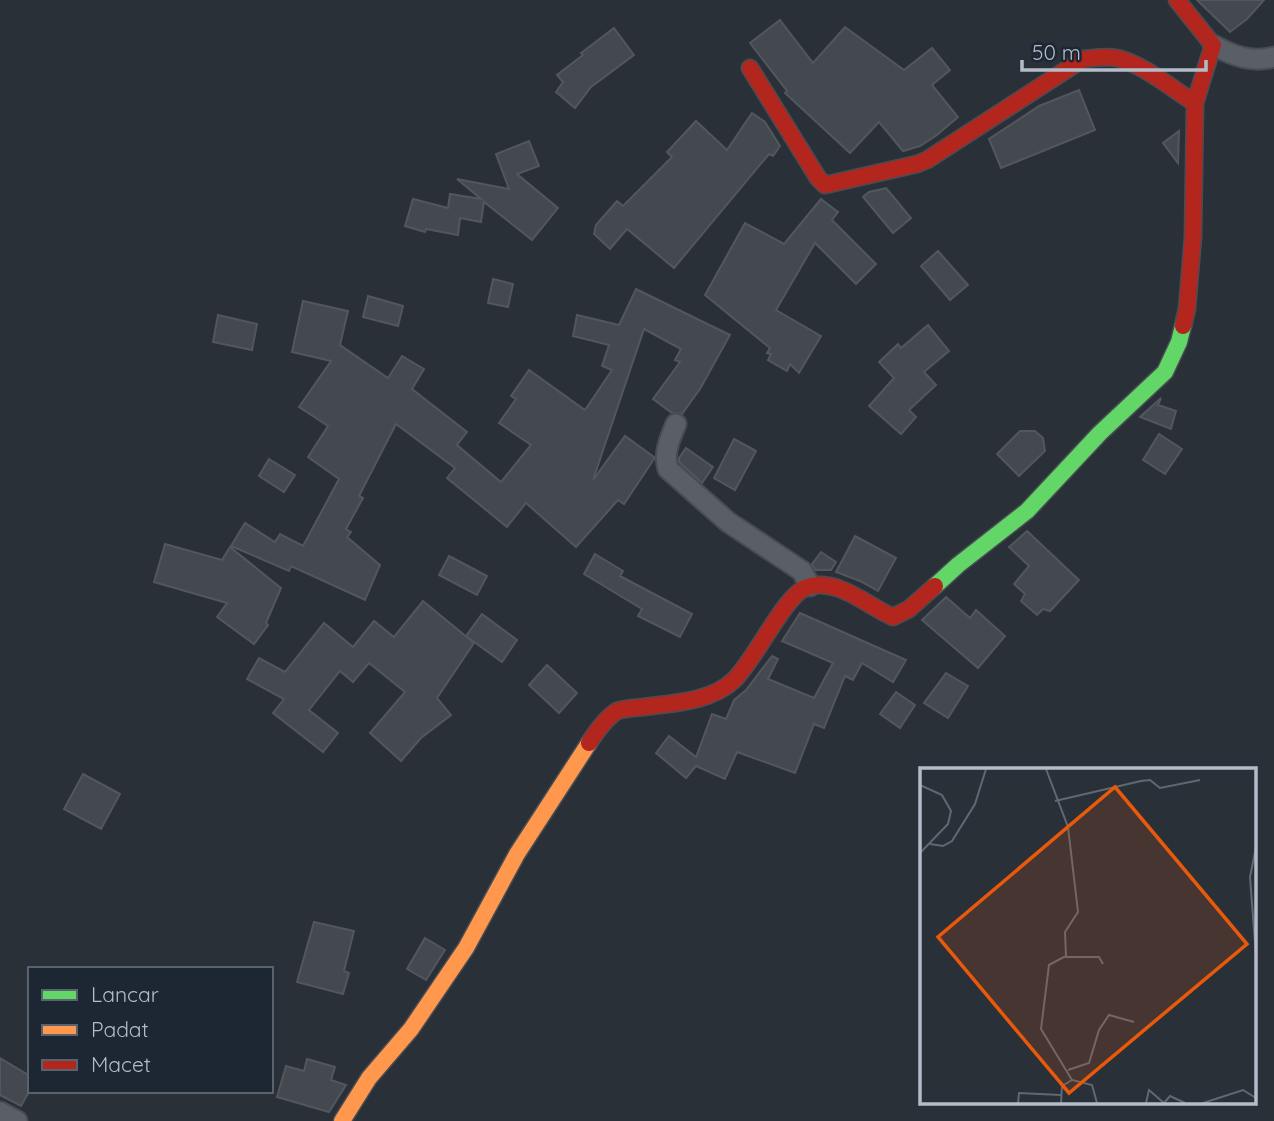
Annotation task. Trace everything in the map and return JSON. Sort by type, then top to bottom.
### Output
[{"type":"street","points":[[1177,0],[1213,45],[1230,54],[1255,60],[1274,57]]},
{"type":"street","points":[[342,1121],[369,1078],[411,1029],[466,948],[517,854],[596,732],[621,710],[673,704],[705,697],[721,690],[734,680],[756,652],[794,594],[801,588],[835,586],[893,617],[909,609],[958,565],[1027,512],[1100,433],[1165,372],[1179,342],[1187,309],[1192,237],[1195,103],[1213,45]]},
{"type":"street","points":[[750,68],[824,185],[927,160],[1083,59],[1118,58],[1195,103]]},
{"type":"street","points":[[676,424],[665,460],[668,469],[728,522],[802,571],[810,586]]},
{"type":"street","points":[[0,1112],[17,1121]]},
{"type":"building","points":[[1197,0],[1264,0],[1247,19],[1230,32]]},
{"type":"building","points":[[780,20],[813,63],[845,27],[904,70],[932,48],[950,70],[932,85],[958,117],[920,146],[903,151],[879,122],[850,153],[785,93],[787,91],[750,43]]},
{"type":"building","points":[[614,28],[634,55],[591,87],[575,108],[556,92],[563,82],[557,75]]},
{"type":"building","points":[[1079,90],[1095,130],[1001,168],[989,139],[1039,106]]},
{"type":"building","points":[[752,113],[765,122],[780,146],[773,156],[769,154],[674,268],[627,229],[610,249],[594,234],[596,225],[617,201],[623,206],[672,157],[667,152],[696,121],[727,150]]},
{"type":"building","points":[[1179,131],[1178,163],[1163,143]]},
{"type":"building","points":[[529,141],[539,166],[517,174],[558,208],[532,240],[484,202],[481,222],[460,218],[458,235],[426,229],[425,232],[405,226],[413,199],[448,208],[450,194],[481,199],[457,179],[509,189],[496,154]]},
{"type":"building","points":[[886,188],[911,218],[893,233],[863,197],[869,192]]},
{"type":"building","points":[[821,199],[838,212],[832,220],[876,264],[856,284],[815,243],[776,310],[821,336],[799,373],[790,364],[787,371],[768,360],[771,354],[767,353],[770,348],[705,295],[745,223],[784,244]]},
{"type":"building","points":[[938,251],[968,285],[950,300],[921,266]]},
{"type":"building","points":[[493,279],[513,284],[508,307],[488,303]]},
{"type":"building","points":[[636,289],[730,335],[700,389],[682,414],[672,413],[653,399],[680,362],[675,360],[681,349],[644,329],[593,480],[625,436],[654,459],[624,504],[618,500],[576,547],[526,503],[507,527],[447,478],[455,468],[396,424],[359,496],[363,498],[346,529],[351,532],[347,537],[380,565],[365,600],[291,566],[289,571],[231,546],[245,523],[275,542],[280,534],[303,546],[339,479],[308,457],[328,426],[299,407],[331,361],[292,352],[303,301],[348,311],[340,345],[388,378],[402,356],[424,369],[412,389],[467,432],[457,445],[501,482],[531,445],[499,423],[516,399],[511,396],[529,370],[585,410],[612,370],[602,366],[609,345],[573,336],[577,315],[619,325]]},
{"type":"building","points":[[368,296],[403,306],[398,326],[363,317]]},
{"type":"building","points":[[218,315],[257,324],[252,350],[213,342]]},
{"type":"building","points":[[928,325],[949,351],[924,372],[936,385],[909,410],[916,417],[901,434],[869,406],[894,378],[879,362],[898,344],[901,348]]},
{"type":"building","points":[[1161,398],[1158,405],[1176,411],[1171,429],[1140,417]]},
{"type":"building","points":[[1020,431],[1035,431],[1043,438],[1045,451],[1019,476],[997,454]]},
{"type":"building","points":[[1159,434],[1182,449],[1165,474],[1143,460]]},
{"type":"building","points":[[734,439],[756,451],[735,490],[714,478]]},
{"type":"building","points":[[686,448],[713,467],[702,483],[679,462]]},
{"type":"building","points":[[269,459],[295,475],[284,492],[259,476]]},
{"type":"building","points":[[1027,531],[1079,580],[1050,611],[1043,609],[1037,615],[1021,601],[1025,594],[1014,584],[1029,566],[1009,547]]},
{"type":"building","points":[[855,536],[896,558],[878,591],[836,572]]},
{"type":"building","points":[[165,544],[222,560],[230,547],[281,588],[266,623],[268,625],[254,644],[217,617],[227,603],[154,582]]},
{"type":"building","points":[[821,552],[836,562],[831,570],[815,570],[812,564]]},
{"type":"building","points":[[595,554],[623,571],[620,576],[692,614],[680,637],[638,616],[642,609],[584,574]]},
{"type":"building","points":[[449,556],[487,576],[477,595],[439,575]]},
{"type":"building","points":[[946,597],[970,618],[976,610],[1005,636],[978,668],[922,620]]},
{"type":"building","points":[[423,601],[474,643],[437,698],[451,715],[421,738],[401,761],[370,733],[405,692],[369,663],[353,682],[340,671],[309,710],[338,733],[323,752],[273,713],[284,699],[247,679],[259,658],[285,672],[324,623],[353,647],[374,621],[394,637]]},
{"type":"building","points":[[800,613],[906,660],[893,682],[862,663],[853,680],[845,676],[824,728],[814,724],[795,773],[737,752],[725,779],[696,766],[686,778],[656,753],[669,736],[696,757],[712,714],[726,719],[734,700],[746,690],[772,656],[778,659],[768,679],[814,698],[833,663],[782,641]]},
{"type":"building","points":[[482,614],[517,640],[502,662],[466,636]]},
{"type":"building","points":[[547,665],[577,693],[559,713],[529,685]]},
{"type":"building","points":[[946,673],[968,686],[948,718],[924,703]]},
{"type":"building","points":[[896,692],[915,705],[900,728],[880,714]]},
{"type":"building","points":[[83,774],[120,794],[101,829],[64,809]]},
{"type":"building","points":[[314,922],[354,931],[344,971],[349,973],[343,994],[297,982]]},
{"type":"building","points":[[425,938],[445,950],[426,980],[407,969]]},
{"type":"building","points":[[0,1058],[28,1075],[28,1093],[21,1106],[0,1095]]},
{"type":"building","points":[[307,1059],[335,1067],[331,1080],[346,1085],[329,1112],[277,1097],[286,1066],[304,1071]]},
{"type":"traffic: fast","points":[[935,586],[1027,511],[1100,433],[1165,372],[1179,342],[1183,326]]},
{"type":"traffic: slow","points":[[342,1121],[369,1078],[411,1029],[466,948],[517,854],[589,743]]},
{"type":"traffic: jam","points":[[1177,0],[1213,45],[1195,103],[1193,237],[1183,326]]},
{"type":"traffic: jam","points":[[750,68],[818,178],[825,185],[927,160],[1083,59],[1109,57],[1127,61],[1195,103]]},
{"type":"traffic: jam","points":[[589,743],[605,721],[617,711],[691,700],[725,687],[742,671],[788,603],[805,588],[816,585],[839,589],[893,617],[909,609],[935,586]]}]
